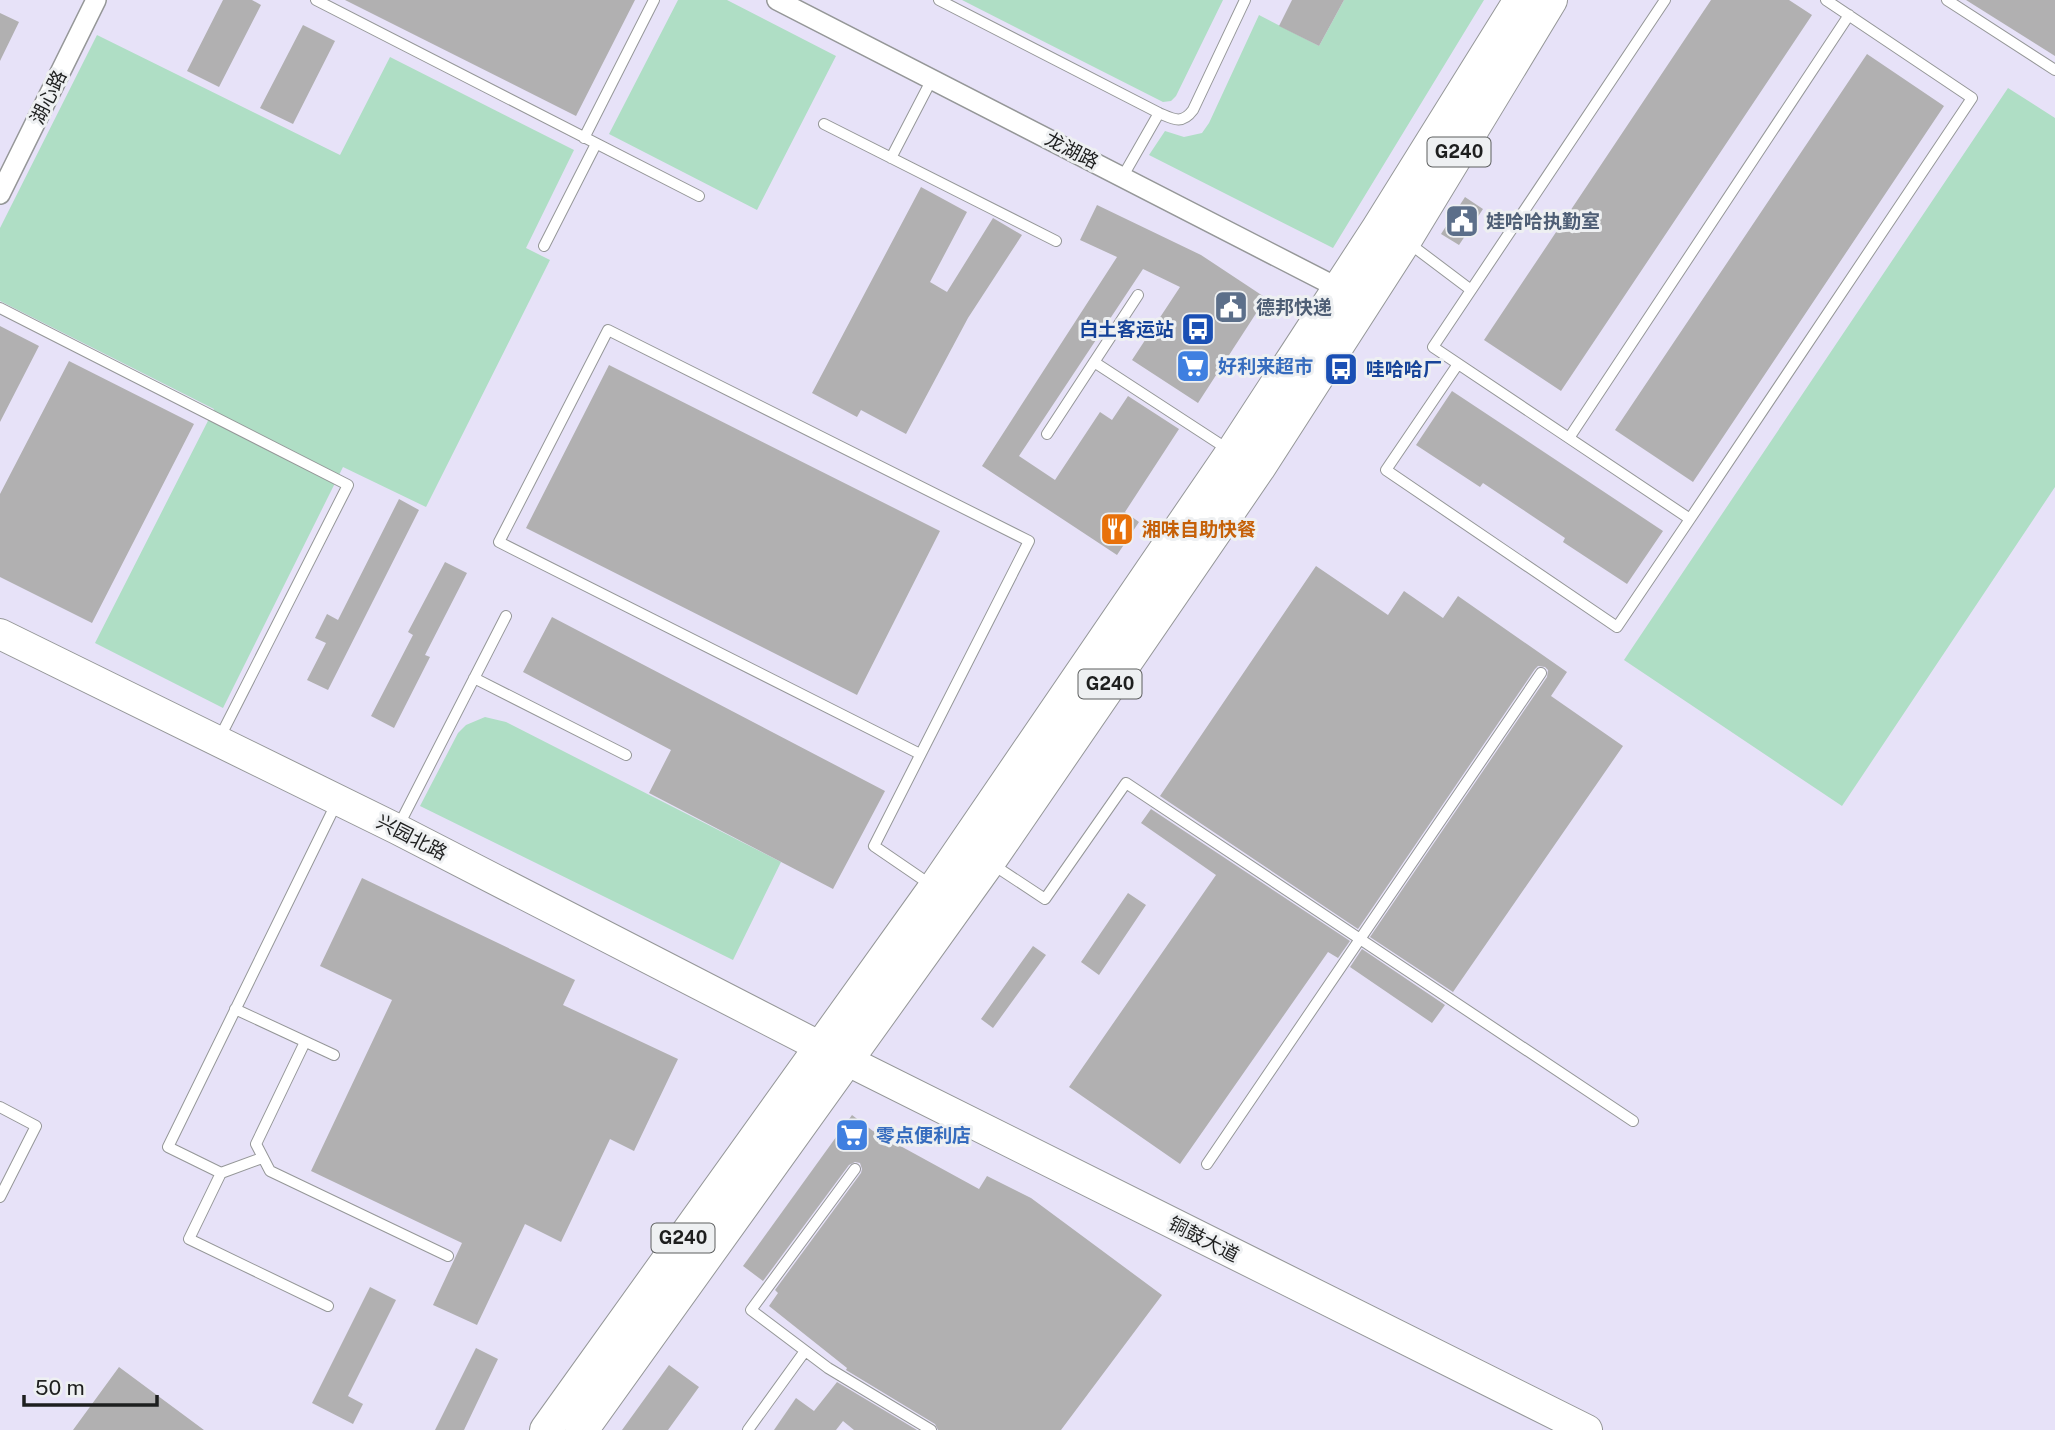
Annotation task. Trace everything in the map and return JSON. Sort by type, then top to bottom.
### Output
[{"type":"highway","name":"G240","points":[[546,1430],[833,1054],[989,862],[1259,468],[1520,0]]},
{"type":"highway","name":"G240","points":[[582,1430],[833,1054],[935,887],[1232,452],[1353,296],[1405,241],[1551,0]]},
{"type":"main road","name":"兴园北路","points":[[0,634],[397,829],[833,1054]]},
{"type":"main road","name":"铜鼓大道","points":[[833,1054],[1581,1429]]},
{"type":"street","name":"湖心路","points":[[0,194],[96,0]]},
{"type":"street","name":"龙湖路","points":[[777,0],[1353,296]]},
{"type":"lane","points":[[316,0],[699,197]]},
{"type":"lane","points":[[584,138],[654,0]]},
{"type":"lane","points":[[939,0],[1159,113],[1179,120],[1189,116],[1197,102],[1245,0]]},
{"type":"lane","points":[[1665,0],[1433,347],[1690,519]]},
{"type":"lane","points":[[1458,364],[1386,470],[1617,627],[1972,98],[1826,0]]},
{"type":"lane","points":[[1947,0],[2055,70]]},
{"type":"lane","points":[[1569,438],[1849,15]]},
{"type":"lane","points":[[891,158],[932,79]]},
{"type":"lane","points":[[1123,176],[1159,113]]},
{"type":"lane","points":[[824,124],[1056,241]]},
{"type":"lane","points":[[544,246],[596,144]]},
{"type":"lane","points":[[1405,241],[1471,290]]},
{"type":"lane","points":[[1047,434],[1138,295]]},
{"type":"lane","points":[[0,308],[348,485],[218,741]]},
{"type":"lane","points":[[920,754],[499,542],[608,330],[1029,541],[874,846],[935,887]]},
{"type":"lane","points":[[1094,362],[1232,452]]},
{"type":"lane","points":[[397,829],[506,616]]},
{"type":"lane","points":[[1207,1164],[1541,673]]},
{"type":"lane","points":[[474,678],[626,755]]},
{"type":"lane","points":[[989,862],[1045,899],[1126,783],[1633,1121]]},
{"type":"lane","points":[[221,1173],[167,1147],[338,800]]},
{"type":"lane","points":[[235,1009],[334,1055]]},
{"type":"lane","points":[[305,1042],[256,1144],[270,1171],[448,1256]]},
{"type":"lane","points":[[0,1107],[36,1126],[0,1197]]},
{"type":"lane","points":[[262,1158],[221,1173],[189,1239],[328,1306]]},
{"type":"lane","points":[[855,1169],[751,1310],[828,1368],[931,1430]]},
{"type":"lane","points":[[748,1430],[805,1351]]},
{"type":"shaded area","points":[[0,0],[2055,0],[2055,1430],[0,1430]]},
{"type":"green space","points":[[678,0],[727,0],[836,56],[757,210],[609,134]]},
{"type":"green space","points":[[962,0],[1223,0],[1176,96],[1171,101],[1163,102]]},
{"type":"green space","points":[[1344,0],[1484,0],[1333,248],[1149,155],[1165,131],[1184,137],[1202,133],[1259,15],[1319,46]]},
{"type":"green space","points":[[97,35],[340,155],[390,57],[574,150],[526,248],[550,260],[426,507],[343,467],[223,708],[95,643],[214,409],[0,301],[0,228]]},
{"type":"green space","points":[[2008,88],[2055,118],[2055,487],[1842,806],[1624,660]]},
{"type":"green space","points":[[485,717],[506,722],[781,862],[733,960],[420,806],[458,733],[466,725]]},
{"type":"building","points":[[223,0],[252,0],[261,5],[219,87],[187,71]]},
{"type":"building","points":[[345,0],[635,0],[576,116]]},
{"type":"building","points":[[1292,0],[1344,0],[1319,46],[1279,26]]},
{"type":"building","points":[[1711,0],[1789,0],[1812,15],[1561,391],[1484,340]]},
{"type":"building","points":[[1966,0],[2055,0],[2055,56]]},
{"type":"building","points":[[0,13],[19,22],[0,61]]},
{"type":"building","points":[[303,25],[335,41],[293,124],[260,108]]},
{"type":"building","points":[[1867,54],[1944,106],[1693,482],[1615,430]]},
{"type":"building","points":[[921,187],[967,212],[930,282],[947,292],[993,218],[1022,235],[968,318],[906,434],[861,410],[857,417],[812,393]]},
{"type":"building","name":"娃哈哈执勤室","points":[[1465,197],[1483,209],[1459,245],[1441,234]]},
{"type":"building","points":[[1097,205],[1201,255],[1266,298],[1198,403],[1132,360],[1180,287],[1143,269],[1019,456],[1055,480],[1100,412],[1112,420],[1128,396],[1179,429],[1125,512],[1139,522],[1117,555],[982,466],[1117,257],[1080,240]]},
{"type":"building","points":[[0,326],[39,346],[0,422]]},
{"type":"building","points":[[69,361],[194,424],[92,623],[0,577],[0,494]]},
{"type":"building","points":[[609,365],[940,531],[857,695],[526,528]]},
{"type":"building","points":[[1452,391],[1663,531],[1627,584],[1563,542],[1565,538],[1483,483],[1480,487],[1416,445]]},
{"type":"building","points":[[399,499],[419,510],[328,690],[307,680],[326,643],[315,638],[327,614],[338,620]]},
{"type":"building","points":[[445,562],[467,573],[425,655],[430,657],[394,728],[371,716],[413,635],[408,632]]},
{"type":"building","points":[[1316,566],[1388,615],[1404,591],[1443,618],[1458,596],[1567,672],[1551,696],[1623,746],[1453,992],[1370,937],[1547,677],[1548,670],[1545,667],[1538,666],[1535,669],[1358,929],[1160,796]]},
{"type":"building","points":[[552,617],[885,791],[833,889],[649,793],[671,750],[523,672]]},
{"type":"building","points":[[1151,809],[1350,941],[1338,958],[1328,952],[1180,1164],[1069,1087],[1216,875],[1141,823]]},
{"type":"building","points":[[362,878],[575,980],[563,1005],[678,1059],[634,1151],[610,1139],[561,1242],[525,1224],[477,1325],[433,1305],[462,1243],[311,1171],[392,1000],[320,966]]},
{"type":"building","points":[[1128,893],[1146,905],[1099,975],[1081,962]]},
{"type":"building","points":[[1033,946],[1046,955],[993,1028],[981,1019]]},
{"type":"building","points":[[1362,949],[1445,1005],[1432,1023],[1350,967]]},
{"type":"building","points":[[852,1115],[873,1131],[979,1189],[987,1176],[1031,1198],[1162,1295],[1061,1430],[938,1430],[935,1424],[846,1370],[847,1368],[769,1306],[778,1293],[775,1290],[861,1173],[860,1163],[849,1165],[763,1281],[743,1266]]},
{"type":"building","points":[[370,1287],[396,1300],[348,1396],[363,1404],[353,1424],[312,1403]]},
{"type":"building","points":[[476,1348],[498,1359],[464,1430],[435,1430]]},
{"type":"building","points":[[669,1365],[699,1387],[668,1430],[622,1430]]},
{"type":"building","points":[[119,1367],[204,1430],[73,1430]]},
{"type":"building","points":[[837,1382],[917,1430],[854,1430],[843,1421],[836,1430],[774,1430],[796,1398],[814,1411]]},
{"type":"place","name":"娃哈哈执勤室","points":[[1462,221]]},
{"type":"place","name":"德邦快递","points":[[1231,307]]},
{"type":"place","name":"白土客运站","points":[[1198,329]]},
{"type":"place","name":"好利来超市","points":[[1193,366]]},
{"type":"place","name":"哇哈哈厂","points":[[1341,369]]},
{"type":"place","name":"湘味自助快餐","points":[[1117,529]]},
{"type":"place","name":"零点便利店","points":[[852,1135]]}]
